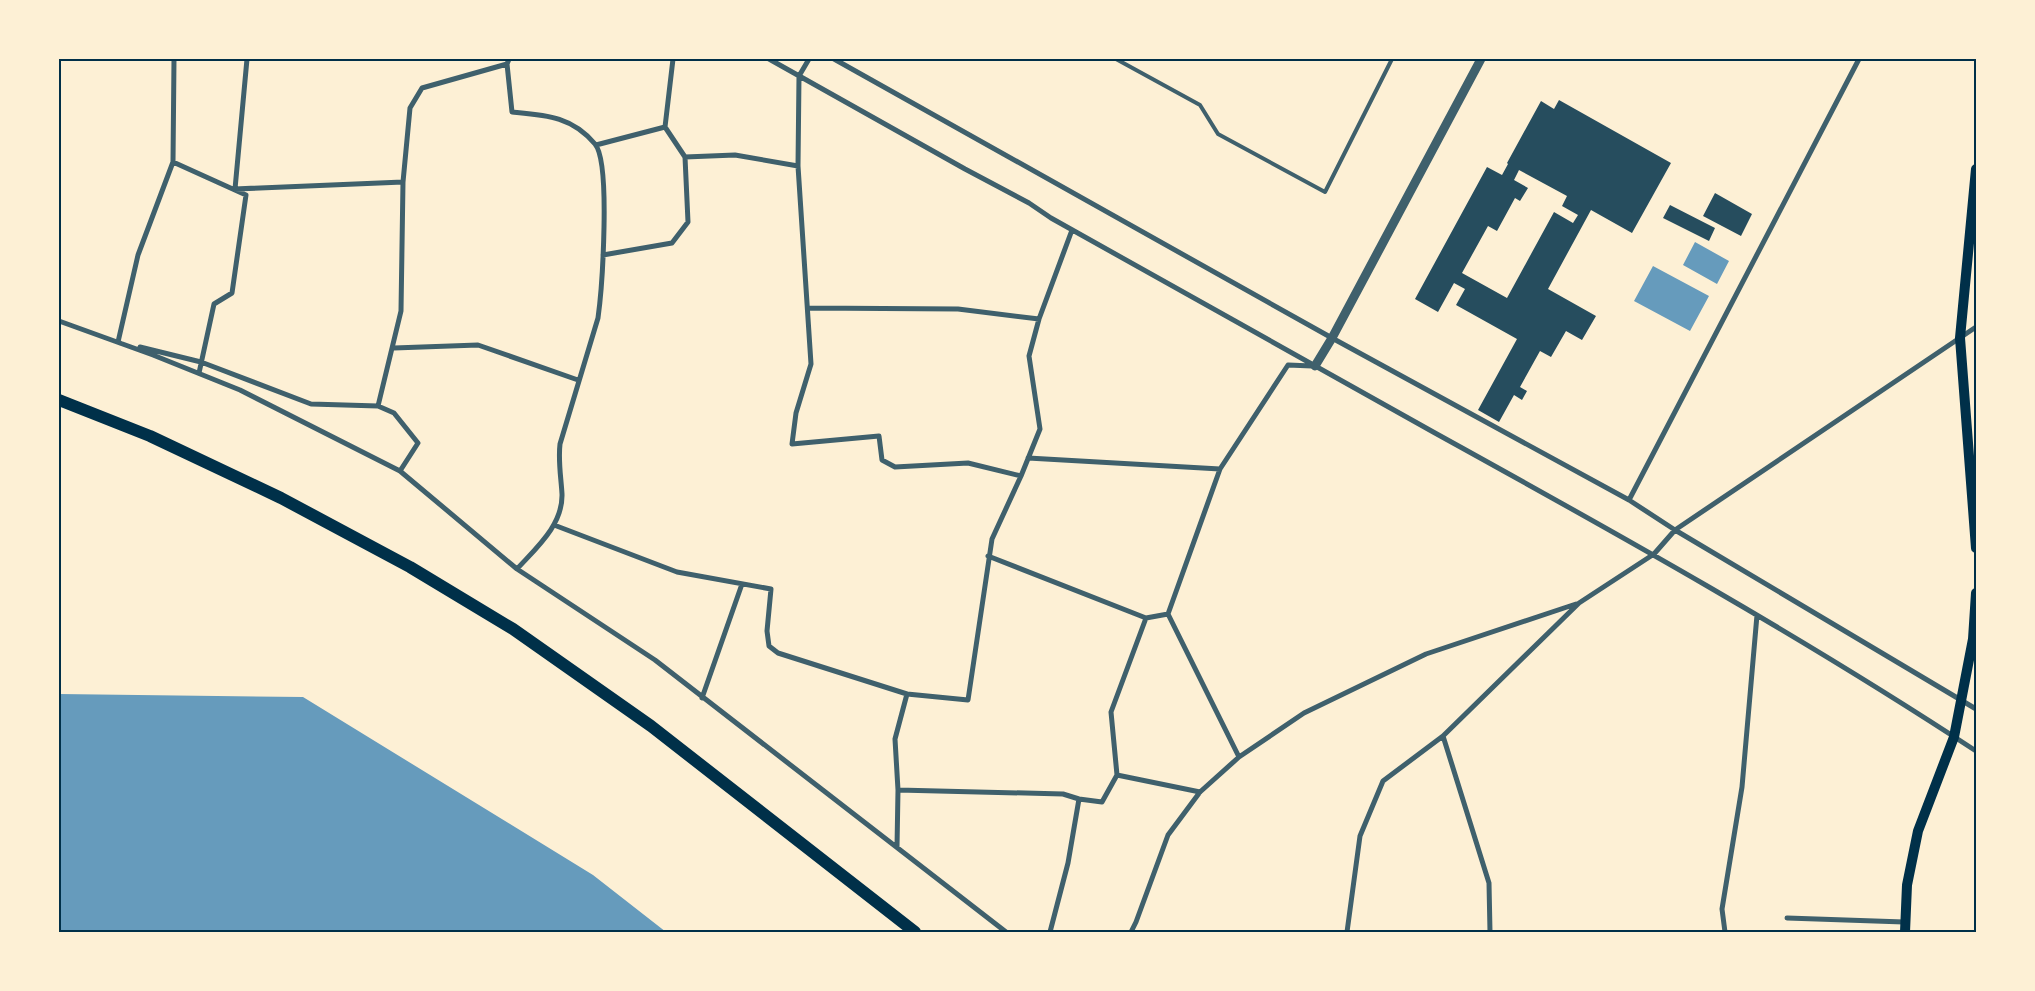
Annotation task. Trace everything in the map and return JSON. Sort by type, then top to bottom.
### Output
[{"type":"main road","points":[[1976,168],[1960,338],[1976,548]]},
{"type":"main road","points":[[59,400],[150,436],[281,498],[410,567],[513,629],[651,726],[915,932]]},
{"type":"main road","points":[[1905,927],[1907,885],[1918,831],[1954,737],[1962,700],[1972,639],[1976,593]]},
{"type":"street","points":[[118,342],[138,255],[173,162],[174,59]]},
{"type":"street","points":[[235,189],[247,59]]},
{"type":"street","points":[[603,255],[672,242],[688,222],[685,157],[665,127],[673,59]]},
{"type":"street","points":[[769,59],[1654,554],[1757,615],[1976,751]]},
{"type":"street","points":[[809,59],[799,76],[798,166],[811,364],[796,412],[792,444],[879,436],[882,460],[895,468],[968,463],[1021,476]]},
{"type":"street","points":[[834,59],[1332,338],[1629,500],[1675,530],[1976,709]]},
{"type":"street","points":[[1315,366],[1332,338],[1481,59]]},
{"type":"street","points":[[1629,500],[1859,59]]},
{"type":"street","points":[[378,406],[394,348],[401,312],[404,182],[410,108],[422,88],[508,61],[512,112],[563,119],[582,132],[596,145],[601,163],[605,220],[601,298],[598,318],[560,444],[558,465],[562,496],[559,514],[554,526],[517,569]]},
{"type":"street","points":[[596,145],[665,127]]},
{"type":"street","points":[[685,157],[735,155],[798,166]]},
{"type":"street","points":[[173,162],[246,195],[232,293],[214,304],[198,373]]},
{"type":"street","points":[[235,189],[404,182]]},
{"type":"street","points":[[554,526],[677,572],[771,589],[767,631],[769,646],[778,653],[906,694],[968,700],[992,539],[1040,429],[1029,356],[1039,319],[1072,230]]},
{"type":"street","points":[[808,308],[958,309],[1039,319]]},
{"type":"street","points":[[59,321],[240,390],[400,471],[517,569],[655,660],[1006,932]]},
{"type":"street","points":[[1347,932],[1360,836],[1383,781],[1443,736],[1579,603],[1654,554],[1675,530],[1976,327]]},
{"type":"street","points":[[118,342],[201,362],[311,404],[378,406],[394,414],[418,443],[400,471]]},
{"type":"street","points":[[394,348],[478,345],[578,380]]},
{"type":"street","points":[[1239,758],[1168,614],[1220,469],[1288,365],[1315,366]]},
{"type":"street","points":[[1028,458],[1220,469]]},
{"type":"street","points":[[988,556],[1146,618],[1168,614]]},
{"type":"street","points":[[702,698],[742,584]]},
{"type":"street","points":[[1131,932],[1168,835],[1200,792],[1239,758],[1304,713],[1426,654],[1579,603]]},
{"type":"street","points":[[1724,932],[1722,909],[1742,787],[1757,615]]},
{"type":"street","points":[[898,790],[1063,794],[1079,799],[1102,802],[1116,775],[1111,712],[1146,618]]},
{"type":"street","points":[[897,847],[898,790],[895,739],[906,694]]},
{"type":"street","points":[[1443,736],[1489,883],[1490,932]]},
{"type":"street","points":[[1116,775],[1200,792]]},
{"type":"street","points":[[1050,932],[1068,863],[1079,799]]},
{"type":"street","points":[[1787,918],[1905,927]]},
{"type":"lane","points":[[1116,59],[1200,105],[1218,134],[1325,192],[1391,59]]},
{"type":"water","points":[[1695,242],[1729,261],[1717,284],[1683,265]]},
{"type":"water","points":[[1653,266],[1709,296],[1690,331],[1634,301]]},
{"type":"water","points":[[59,694],[303,697],[593,875],[666,932],[59,932]]},
{"type":"building","points":[[1559,100],[1671,163],[1632,233],[1591,210],[1548,289],[1596,316],[1582,340],[1566,331],[1551,357],[1540,351],[1520,387],[1527,391],[1522,400],[1514,395],[1499,422],[1478,410],[1517,339],[1456,305],[1465,289],[1454,283],[1438,312],[1415,299],[1487,167],[1502,175],[1541,101],[1554,109]],"holes":[[[1519,170],[1567,196],[1562,206],[1578,215],[1573,223],[1554,212],[1507,298],[1462,273],[1488,226],[1497,231],[1515,198],[1520,201],[1528,188],[1514,180]]]},
{"type":"building","points":[[1715,193],[1752,214],[1741,236],[1703,216]]},
{"type":"building","points":[[1670,205],[1715,228],[1709,241],[1663,218]]}]
